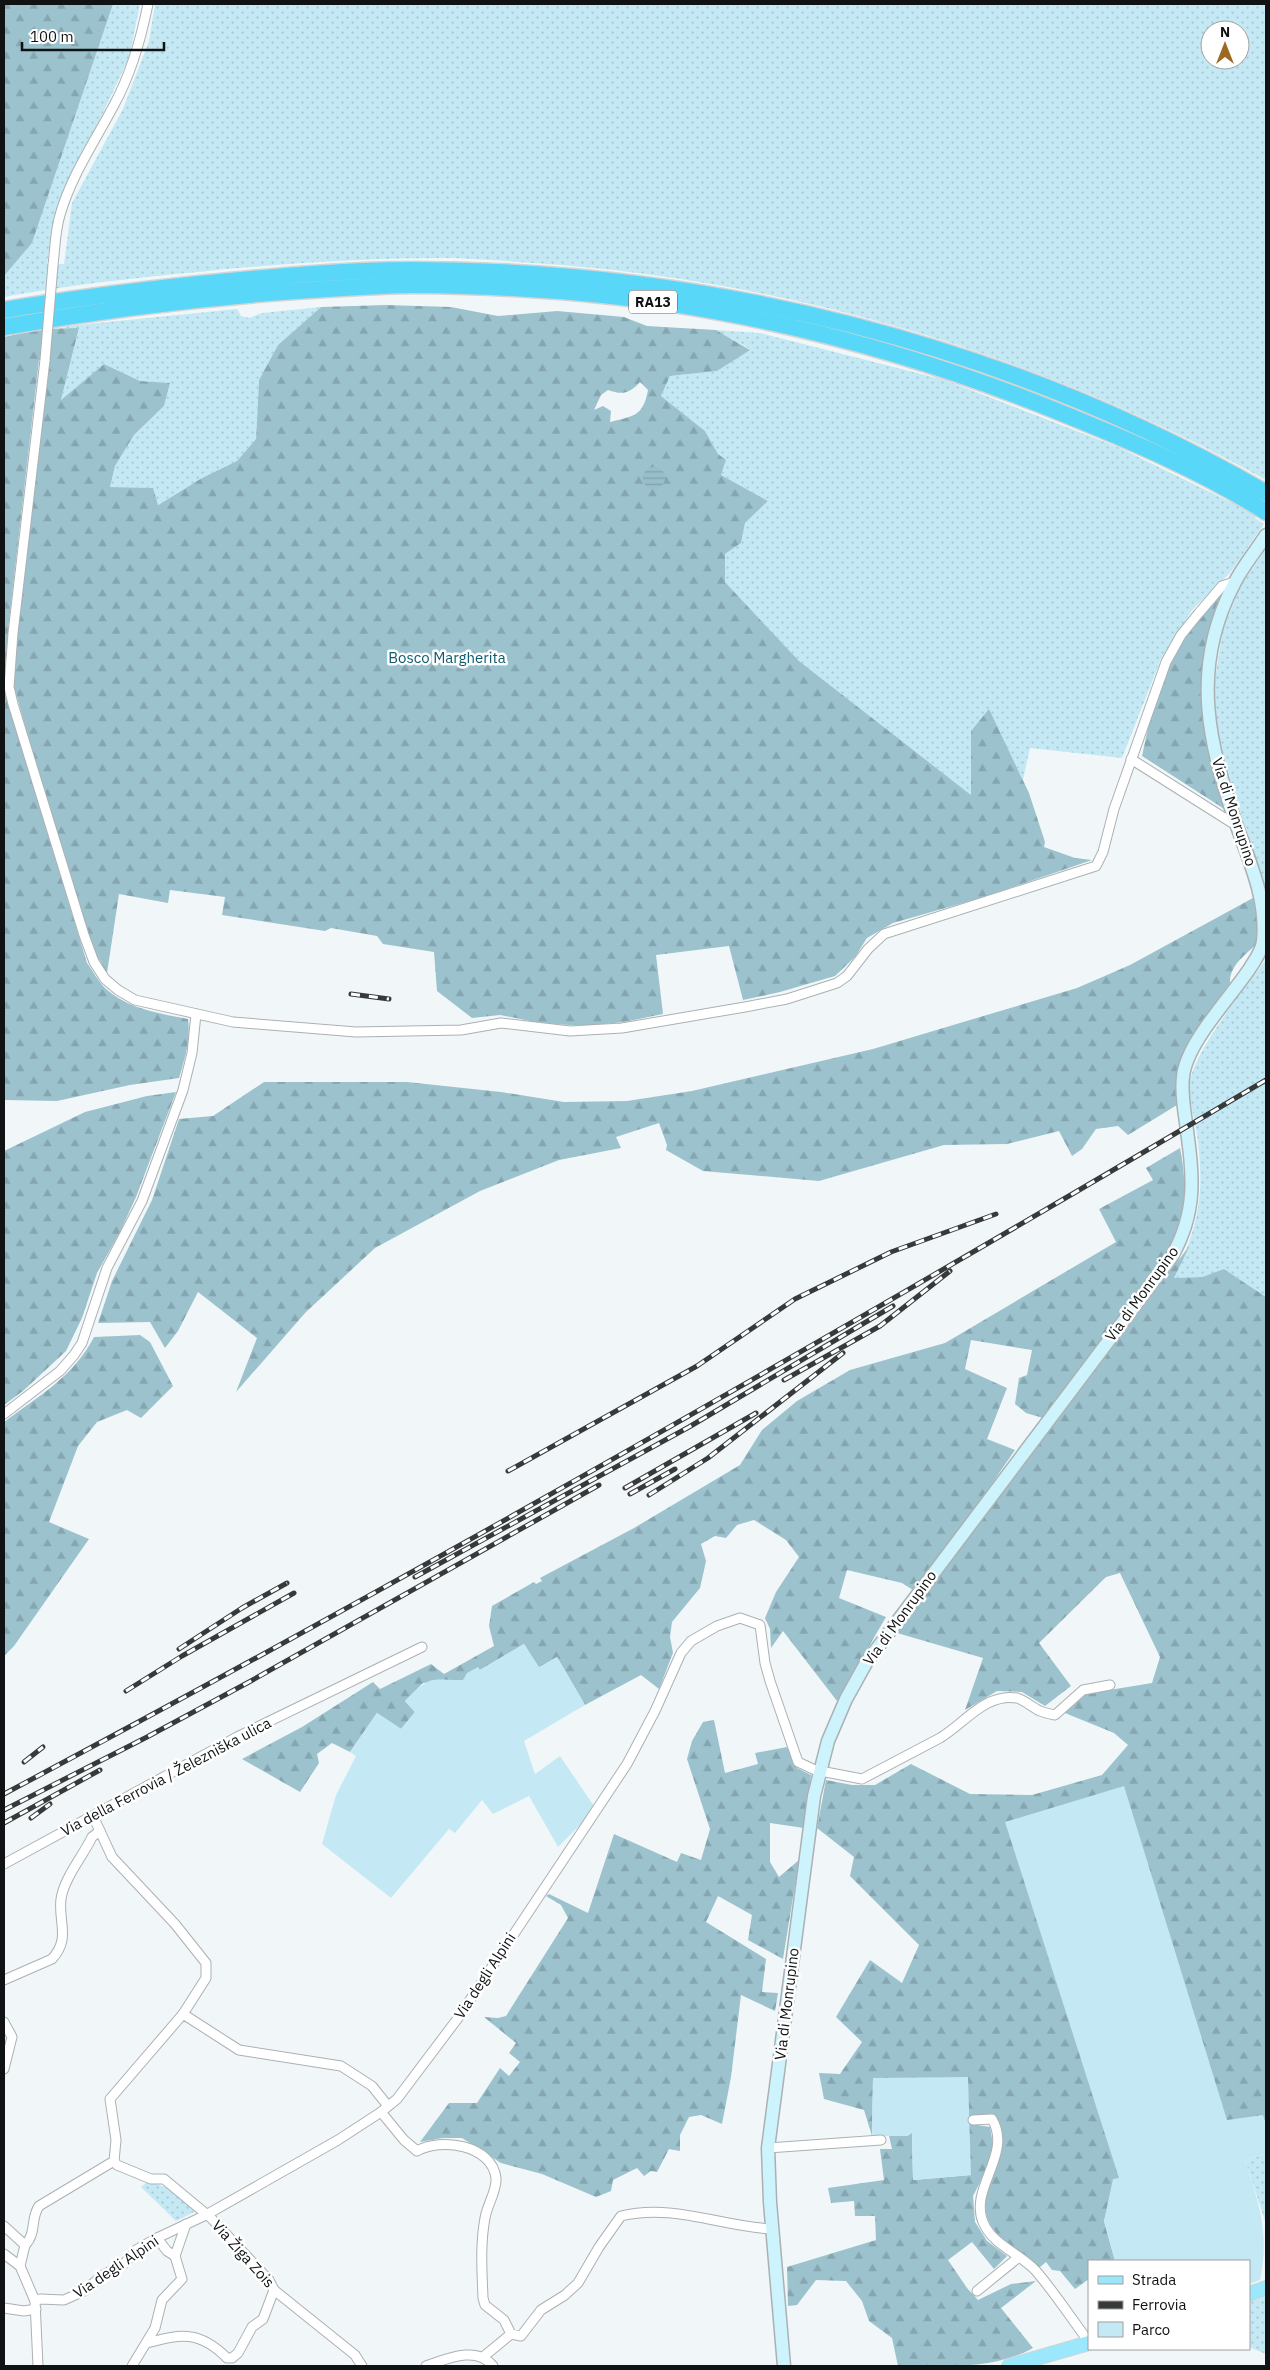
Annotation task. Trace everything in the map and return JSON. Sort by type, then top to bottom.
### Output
[{"type":"highway","name":"RA13","points":[[4,310],[77,298],[318,273],[415,270],[633,282],[799,311],[945,351],[1090,406],[1165,439],[1266,493]]},
{"type":"highway","name":"RA13","points":[[4,328],[84,314],[225,296],[412,285],[521,290],[620,298],[714,310],[798,328],[935,366],[1017,395],[1160,456],[1266,512]]},
{"type":"main road","name":"Via di Monrupino","points":[[784,2366],[772,2229],[768,2148],[810,1825],[819,1771],[839,1715],[866,1663],[1163,1268],[1183,1236],[1191,1209],[1193,1187],[1182,1094],[1183,1075],[1199,1040],[1217,1011],[1240,983],[1256,959],[1263,943],[1264,914],[1260,893],[1210,735],[1207,709],[1208,673],[1216,630],[1234,582],[1266,535]]},
{"type":"main road","points":[[1250,2294],[1266,2288]]},
{"type":"main road","points":[[1009,2366],[1026,2364],[1088,2342]]},
{"type":"street","points":[[148,4],[138,46],[127,76],[115,104],[70,188],[59,216],[45,360],[22,548],[9,686],[84,935],[94,962],[110,985],[125,995],[150,1004],[234,1022],[337,1031],[461,1030],[500,1023],[570,1031],[622,1028],[787,999],[837,983],[847,976],[875,941],[890,932],[1096,866],[1104,852],[1114,809],[1159,679],[1182,635],[1222,586],[1234,582]]},
{"type":"street","points":[[1131,759],[1238,826]]},
{"type":"street","points":[[4,1414],[60,1371],[82,1343],[107,1268],[142,1201],[183,1090],[192,1053],[196,1014]]},
{"type":"street","name":"Via degli Alpini","points":[[4,2308],[24,2310],[36,2305],[40,2299],[64,2300],[73,2298],[103,2275],[124,2264],[136,2250],[156,2238],[206,2215],[338,2140],[385,2109],[418,2073],[458,2018],[627,1764],[655,1712],[681,1653],[691,1641],[717,1626],[740,1618],[760,1625],[765,1663],[791,1745],[801,1765],[819,1771]]},
{"type":"street","name":"Via della Ferrovia / Železniška ulica","points":[[4,1864],[237,1737],[422,1647]]},
{"type":"street","points":[[819,1771],[852,1778],[868,1778],[950,1732],[964,1718],[993,1700],[1018,1698],[1041,1712],[1055,1715],[1082,1690],[1110,1685]]},
{"type":"street","points":[[20,2266],[26,2244],[31,2239],[38,2206],[114,2161],[116,2140],[110,2099],[183,2014],[206,1978],[206,1963],[175,1924],[112,1857],[93,1816]]},
{"type":"street","points":[[4,1980],[52,1959],[58,1953],[63,1936],[61,1901],[63,1889],[92,1836],[100,1832]]},
{"type":"street","points":[[183,2014],[238,2050],[341,2066],[372,2086],[404,2140],[417,2151],[437,2143],[455,2144],[480,2156],[494,2170],[496,2186],[487,2208],[482,2248],[483,2298],[485,2305],[504,2320],[511,2334]]},
{"type":"street","points":[[4,2022],[12,2037],[4,2069]]},
{"type":"street","points":[[973,2120],[992,2120],[995,2125],[994,2163],[980,2196],[979,2205],[983,2222],[998,2242],[1035,2270],[1088,2341]]},
{"type":"street","points":[[768,2148],[881,2140]]},
{"type":"street","name":"Via Žiga Zois","points":[[114,2161],[117,2165],[151,2180],[164,2179],[206,2215],[269,2280],[274,2290],[355,2355],[362,2366]]},
{"type":"street","points":[[483,2357],[511,2334],[522,2336],[541,2310],[565,2295],[578,2283],[599,2247],[622,2216],[649,2213],[693,2216],[772,2229]]},
{"type":"street","points":[[132,2366],[155,2328],[162,2300],[182,2279],[175,2256],[186,2224]]},
{"type":"street","points":[[4,2226],[26,2244]]},
{"type":"street","points":[[156,2238],[166,2251],[175,2256]]},
{"type":"street","points":[[4,2254],[20,2266],[36,2305],[38,2366]]},
{"type":"street","points":[[977,2291],[1019,2258]]},
{"type":"street","points":[[147,2343],[173,2335],[189,2335],[227,2358],[232,2358],[238,2353],[252,2327],[263,2319],[274,2290]]},
{"type":"street","points":[[426,2366],[461,2356],[473,2355],[483,2357],[493,2366]]},
{"type":"green space","points":[[4,4],[113,4],[32,243],[4,276]]},
{"type":"green space","points":[[113,4],[140,4],[129,58],[54,216],[47,264],[64,264],[72,203],[123,109],[149,41],[155,4],[1266,4],[1266,480],[1181,435],[1093,396],[1003,361],[911,331],[818,306],[723,286],[628,272],[453,258],[326,262],[230,269],[101,282],[4,297],[4,276],[32,243]]},
{"type":"green space","name":"Bosco Margherita","points":[[386,305],[451,307],[498,316],[557,311],[624,317],[647,326],[716,330],[750,350],[717,371],[670,376],[661,396],[705,431],[718,454],[726,460],[721,475],[768,501],[745,523],[741,543],[725,554],[725,582],[799,661],[971,795],[971,731],[989,709],[1029,793],[1045,842],[1044,847],[1075,858],[1092,860],[984,897],[893,923],[867,938],[855,957],[835,976],[780,992],[743,1000],[729,946],[656,955],[663,1014],[624,1022],[584,1026],[540,1023],[500,1015],[472,1018],[437,991],[434,952],[383,944],[377,936],[331,928],[325,931],[222,915],[225,897],[170,890],[168,903],[119,894],[107,973],[96,954],[70,881],[14,687],[18,623],[50,361],[39,360],[9,621],[4,687],[4,337],[40,329],[79,328],[61,400],[104,364],[140,381],[170,383],[164,406],[134,435],[115,466],[110,487],[153,488],[158,505],[202,478],[237,461],[256,439],[259,380],[278,345],[321,307]],"holes":[[[640,382],[648,390],[643,406],[636,414],[631,416],[610,422],[611,411],[603,406],[594,410],[601,395],[608,390],[617,393],[625,392]]]},
{"type":"green space","points":[[321,307],[278,345],[259,380],[256,439],[237,461],[202,478],[157,505],[152,488],[110,487],[115,466],[134,435],[164,406],[170,383],[140,381],[104,364],[61,400],[79,329],[58,327],[237,309],[241,316],[249,318],[262,313]]},
{"type":"green space","points":[[716,330],[760,333],[945,380],[1118,447],[1257,515],[1255,518],[1264,524],[1230,573],[1192,610],[1161,659],[1122,758],[1030,748],[1023,780],[989,710],[971,731],[971,795],[799,661],[725,582],[725,554],[741,543],[745,523],[768,501],[721,475],[726,460],[718,454],[705,431],[661,396],[670,376],[717,371],[750,349]]},
{"type":"green space","points":[[1266,549],[1266,891],[1215,734],[1214,685],[1223,629],[1242,582]]},
{"type":"green space","points":[[1225,590],[1205,676],[1229,812],[1142,756],[1153,705],[1161,680],[1182,636]]},
{"type":"green space","points":[[4,689],[87,963],[105,988],[123,1001],[144,1009],[188,1019],[188,1042],[179,1078],[130,1085],[57,1101],[4,1100]]},
{"type":"green space","points":[[1253,898],[1258,923],[1258,943],[1235,966],[1230,977],[1230,983],[1200,1025],[1186,1049],[1177,1074],[1177,1105],[1128,1135],[1118,1126],[1096,1129],[1082,1149],[1072,1156],[1059,1131],[1007,1144],[944,1145],[819,1181],[703,1171],[666,1150],[667,1145],[659,1123],[616,1137],[621,1148],[559,1160],[480,1191],[375,1248],[305,1313],[236,1392],[257,1338],[198,1292],[178,1331],[165,1348],[150,1322],[98,1323],[112,1281],[152,1200],[179,1119],[213,1116],[264,1082],[407,1082],[501,1092],[564,1102],[627,1101],[692,1091],[873,1049],[1077,988],[1130,965]]},
{"type":"green space","points":[[1266,956],[1266,1297],[1224,1269],[1202,1277],[1174,1278],[1189,1242],[1198,1209],[1200,1192],[1199,1156],[1190,1096],[1193,1070],[1221,1020],[1265,961]]},
{"type":"green space","points":[[176,1092],[136,1197],[120,1232],[97,1273],[82,1318],[66,1351],[23,1391],[4,1405],[4,1151],[85,1112],[147,1096]]},
{"type":"green space","points":[[1180,1148],[1184,1176],[1184,1200],[1179,1224],[1169,1251],[1043,1418],[1026,1413],[1015,1404],[1019,1378],[1027,1375],[1032,1350],[971,1340],[965,1369],[1007,1388],[987,1439],[1015,1450],[948,1547],[913,1590],[902,1583],[847,1570],[839,1598],[886,1617],[837,1701],[783,1631],[771,1648],[770,1629],[765,1618],[776,1592],[799,1557],[786,1540],[754,1520],[737,1525],[726,1538],[715,1536],[701,1544],[706,1561],[700,1588],[672,1622],[670,1637],[673,1653],[659,1689],[641,1675],[585,1705],[557,1657],[539,1668],[524,1644],[463,1680],[423,1683],[405,1701],[415,1712],[401,1729],[377,1713],[350,1752],[332,1743],[317,1754],[319,1763],[300,1792],[242,1759],[302,1727],[373,1682],[380,1689],[431,1664],[444,1674],[494,1646],[489,1626],[492,1606],[534,1582],[536,1584],[542,1581],[540,1578],[634,1528],[740,1465],[762,1430],[797,1401],[850,1370],[945,1343],[1116,1242],[1099,1209],[1153,1180],[1146,1168]]},
{"type":"green space","points":[[1190,1245],[1174,1278],[1202,1277],[1224,1269],[1266,1297],[1266,2125],[1265,2120],[1119,2178],[1104,2221],[1115,2260],[1088,2260],[1088,2280],[1075,2289],[1060,2271],[1052,2270],[1046,2262],[1039,2268],[1012,2248],[994,2231],[986,2211],[986,2198],[998,2158],[1000,2144],[999,2129],[991,2115],[971,2116],[971,2124],[990,2127],[993,2144],[990,2163],[973,2196],[975,2222],[987,2241],[1007,2256],[994,2269],[972,2242],[948,2260],[967,2288],[978,2300],[1011,2284],[1036,2281],[1001,2308],[1033,2348],[1001,2360],[967,2365],[898,2366],[892,2338],[869,2321],[862,2301],[846,2281],[816,2280],[797,2305],[788,2306],[787,2267],[876,2240],[875,2216],[855,2216],[854,2201],[831,2203],[828,2188],[884,2180],[880,2149],[892,2149],[889,2136],[907,2136],[912,2133],[913,2180],[971,2175],[873,2078],[872,2136],[864,2110],[824,2099],[819,2073],[840,2074],[862,2042],[836,2017],[870,1960],[902,1983],[919,1945],[850,1876],[854,1857],[817,1828],[826,1780],[852,1785],[875,1785],[911,1764],[970,1794],[1032,1795],[1102,1775],[1128,1745],[1114,1733],[1065,1713],[1085,1694],[1152,1683],[1160,1657],[1120,1573],[1106,1577],[1039,1643],[1071,1686],[1045,1706],[1022,1692],[997,1691],[965,1710],[983,1658],[897,1633]]},
{"type":"green space","points":[[140,1335],[150,1342],[173,1386],[141,1418],[127,1410],[97,1422],[78,1446],[49,1522],[89,1539],[14,1646],[4,1656],[4,1422],[43,1394],[66,1374],[86,1351],[94,1337]]},
{"type":"green space","points":[[524,1644],[539,1667],[557,1657],[585,1705],[524,1741],[535,1774],[560,1756],[596,1809],[558,1847],[529,1796],[493,1814],[482,1800],[455,1833],[449,1829],[391,1898],[322,1844],[336,1795],[356,1756],[350,1752],[377,1713],[401,1729],[415,1712],[405,1701],[426,1682],[431,1680],[463,1680],[467,1673],[478,1667],[480,1670]]},
{"type":"green space","points":[[714,1720],[725,1773],[758,1764],[755,1753],[787,1747],[797,1768],[811,1775],[804,1828],[770,1823],[770,1862],[779,1877],[799,1860],[783,1959],[748,1940],[752,1915],[718,1896],[706,1922],[766,1959],[762,1992],[778,1993],[775,2011],[741,1995],[731,2077],[722,2124],[701,2115],[689,2117],[680,2135],[680,2151],[669,2149],[657,2172],[651,2171],[644,2176],[637,2168],[613,2180],[611,2191],[596,2197],[542,2174],[501,2163],[462,2138],[443,2138],[420,2142],[449,2103],[477,2103],[500,2068],[509,2076],[520,2062],[509,2053],[516,2043],[484,2017],[498,2018],[506,2016],[568,1918],[561,1905],[546,1896],[549,1894],[588,1913],[614,1834],[677,1862],[681,1853],[701,1860],[710,1829],[687,1759],[692,1741],[703,1722]]},
{"type":"green space","points":[[1124,1786],[1227,2120],[1263,2115],[1266,2125],[1266,2159],[1264,2154],[1245,2160],[1262,2219],[1264,2248],[1260,2280],[1250,2284],[1250,2260],[1115,2260],[1104,2221],[1113,2179],[1119,2178],[1005,1822]]},
{"type":"green space","points":[[968,2077],[971,2175],[913,2180],[912,2133],[907,2136],[872,2136],[873,2078]]},
{"type":"green space","points":[[1265,2154],[1266,2159],[1266,2224],[1245,2160]]},
{"type":"green space","points":[[148,2181],[168,2188],[196,2211],[176,2221],[141,2187]]},
{"type":"green space","points":[[1266,2297],[1266,2354],[1250,2347],[1250,2302]]},
{"type":"shaded area","points":[[650,467],[658,467],[665,474],[665,482],[658,489],[650,489],[643,482],[643,474]]},
{"type":"railway","points":[[351,994],[389,999]]},
{"type":"railway","points":[[4,1794],[323,1621],[639,1444],[1266,1080]]},
{"type":"railway","points":[[508,1471],[697,1366],[795,1299],[891,1252],[996,1214]]},
{"type":"railway","points":[[784,1380],[880,1326],[950,1271]]},
{"type":"railway","points":[[415,1577],[689,1427],[893,1306]]},
{"type":"railway","points":[[649,1495],[708,1458],[843,1353]]},
{"type":"railway","points":[[625,1488],[756,1413]]},
{"type":"railway","points":[[630,1494],[675,1469]]},
{"type":"railway","points":[[4,1810],[147,1737],[249,1682],[599,1485]]},
{"type":"railway","points":[[179,1649],[242,1608],[287,1583]]},
{"type":"railway","points":[[126,1691],[182,1656],[294,1593]]},
{"type":"railway","points":[[24,1762],[43,1747]]},
{"type":"railway","points":[[4,1823],[100,1770]]},
{"type":"railway","points":[[31,1818],[50,1804]]}]
